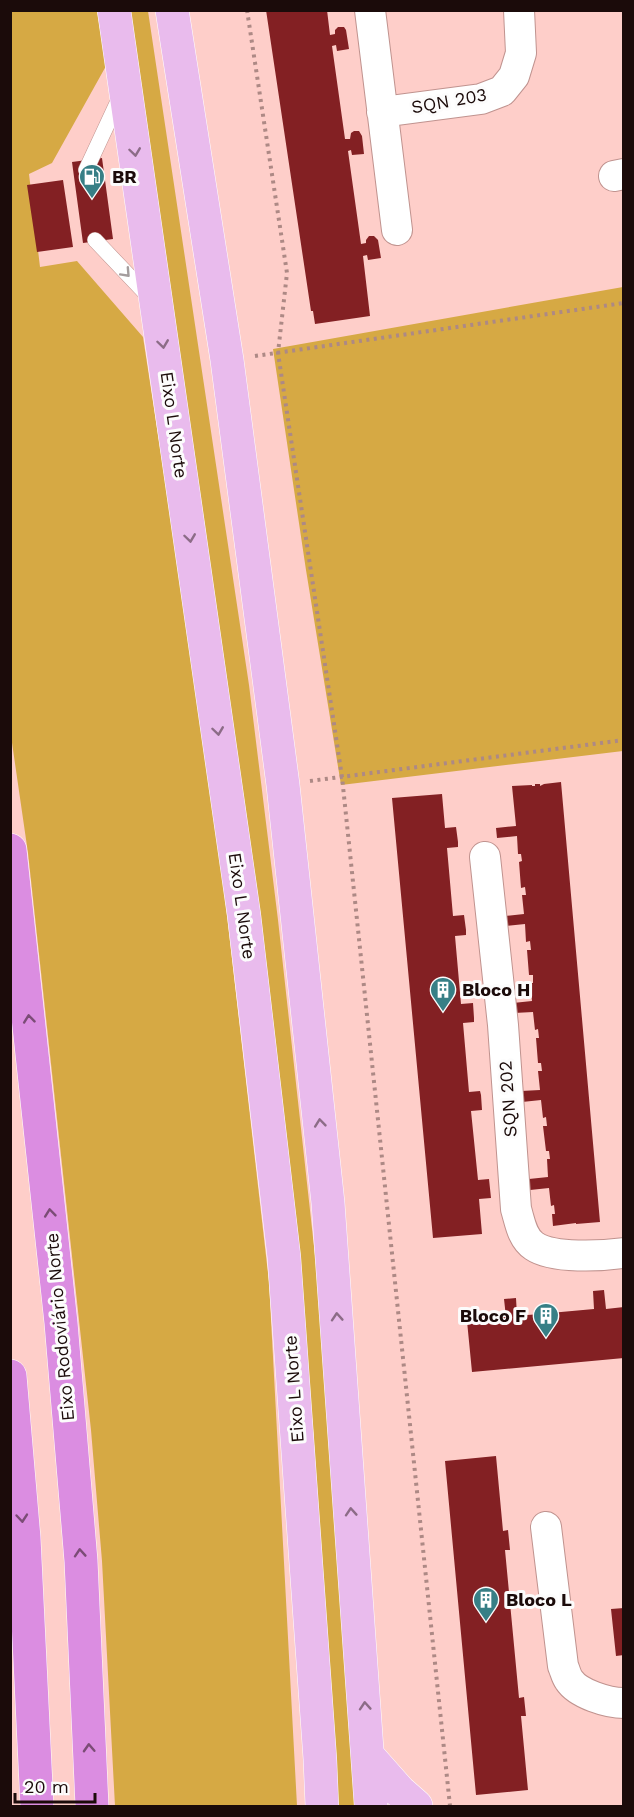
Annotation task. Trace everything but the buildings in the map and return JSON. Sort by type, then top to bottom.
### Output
[{"type":"highway","name":"Eixo Rodoviário Norte","points":[[10,850],[61,1323],[81,1561],[92,1806]]},
{"type":"highway","points":[[10,1376],[24,1538],[37,1806]]},
{"type":"main road","name":"Eixo L Norte","points":[[114,10],[244,915],[284,1257],[320,1747],[322,1806]]},
{"type":"main road","points":[[172,10],[227,360],[283,785],[328,1203],[371,1806]]},
{"type":"main road","points":[[368,1756],[399,1791],[416,1806]]},
{"type":"street","points":[[370,10],[398,230]]},
{"type":"street","name":"SQN 203","points":[[382,112],[481,99],[502,91],[514,76],[521,53],[519,10]]},
{"type":"street","name":"SQN 202","points":[[485,857],[503,1025],[516,1209],[523,1233],[534,1246],[559,1255],[602,1256],[624,1252]]},
{"type":"street","points":[[546,1527],[563,1666],[569,1681],[583,1692],[612,1703],[624,1703]]},
{"type":"lane","points":[[86,170],[125,86]]},
{"type":"lane","points":[[95,240],[157,306]]},
{"type":"path","points":[[247,10],[287,273],[278,353],[342,777],[450,1806]]},
{"type":"path","points":[[227,360],[624,303]]},
{"type":"path","points":[[283,785],[624,740]]},
{"type":"shaded area","points":[[10,11],[97,11],[106,66],[52,163],[29,174],[40,267],[77,261],[143,337],[213,793],[269,1282],[297,1806],[115,1806],[102,1561],[91,1430],[28,853],[10,729]]},
{"type":"shaded area","points":[[128,11],[148,11],[249,685],[278,920],[321,1310],[356,1806],[337,1806],[313,1428],[291,1198]]},
{"type":"shaded area","points":[[623,287],[623,751],[341,785],[273,349]]},
{"type":"place","name":"BR","points":[[92,200]]},
{"type":"place","name":"Bloco H","points":[[443,1013]]},
{"type":"place","name":"Bloco F","points":[[546,1339]]},
{"type":"place","name":"Bloco L","points":[[486,1623]]}]
